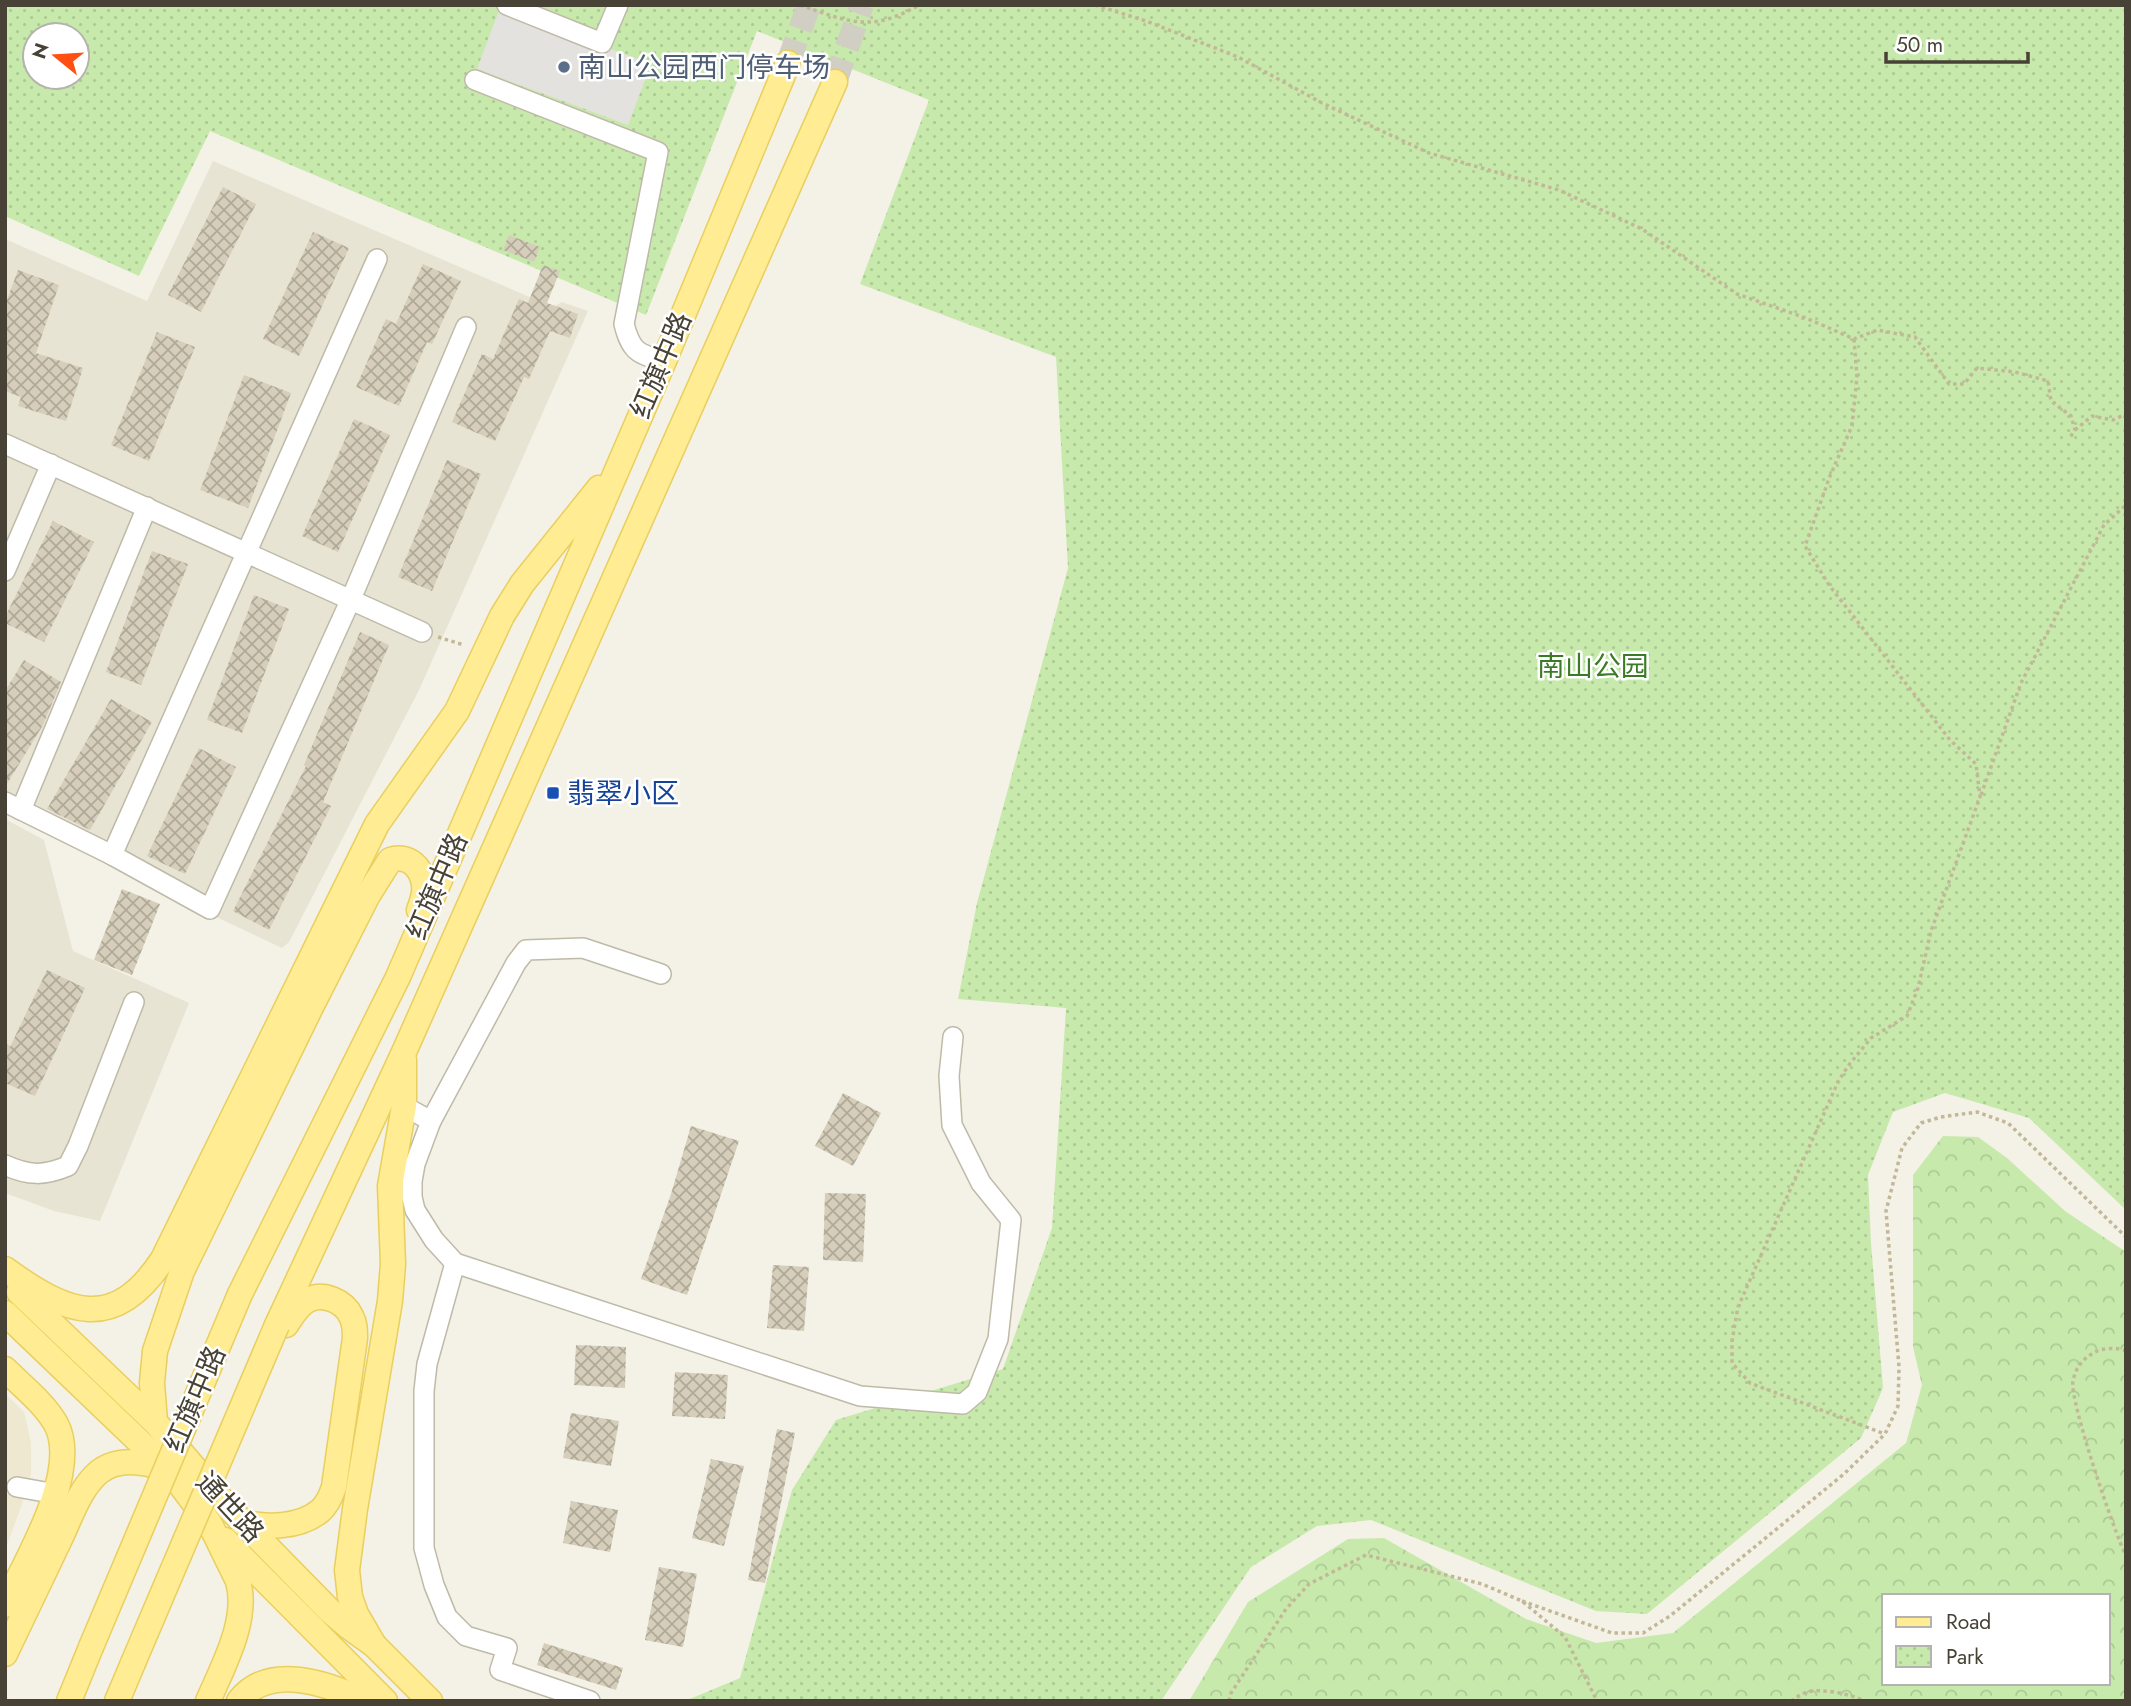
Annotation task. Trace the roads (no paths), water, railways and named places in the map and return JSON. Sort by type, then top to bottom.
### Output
[{"type":"main road","name":"红旗中路","points":[[72,1692],[240,1294],[398,977],[664,362],[788,63]]},
{"type":"main road","name":"红旗中路","points":[[117,1701],[277,1325],[404,1052],[835,82]]},
{"type":"main road","points":[[5,1269],[51,1299],[87,1309],[103,1309],[113,1305],[141,1287],[152,1276],[163,1259],[377,824],[457,712],[502,616],[522,584],[619,463]]},
{"type":"main road","points":[[155,1422],[152,1383],[155,1351],[182,1271],[368,895],[390,860],[398,858],[410,860],[419,869],[424,885],[424,894],[398,977]]},
{"type":"main road","points":[[374,1645],[350,1597],[347,1570],[390,1301],[393,1264],[390,1186],[404,1106],[404,1052]]},
{"type":"main road","name":"通世路","points":[[5,1279],[155,1422],[242,1522],[330,1611],[374,1645],[430,1701]]},
{"type":"main road","points":[[242,1522],[265,1526],[301,1521],[320,1511],[329,1500],[337,1472],[355,1338],[351,1314],[332,1299],[309,1299],[296,1311],[267,1350]]},
{"type":"main road","points":[[5,1313],[170,1471],[210,1524],[239,1581],[241,1591],[234,1634],[208,1701]]},
{"type":"main road","points":[[5,1369],[44,1409],[59,1432],[63,1455],[56,1494],[5,1605]]},
{"type":"main road","points":[[5,1654],[73,1512],[100,1471],[114,1465],[136,1462],[150,1463],[170,1471]]},
{"type":"main road","name":"通世路","points":[[210,1524],[385,1701]]},
{"type":"main road","points":[[239,1701],[262,1685],[293,1679],[331,1686],[364,1701]]},
{"type":"main road","points":[[55,1701],[72,1692]]},
{"type":"street","points":[[507,5],[603,43],[618,5]]},
{"type":"street","points":[[475,80],[658,152],[624,324],[629,344],[644,356],[664,362]]},
{"type":"street","points":[[113,855],[377,259]]},
{"type":"street","points":[[146,507],[13,806],[113,855],[210,909],[351,599],[466,327]]},
{"type":"street","points":[[5,444],[422,632]]},
{"type":"street","points":[[5,571],[51,464]]},
{"type":"street","points":[[661,974],[583,948],[526,950],[516,963],[431,1121],[415,1164],[412,1181],[415,1210],[434,1240],[455,1263],[860,1396],[963,1404],[977,1392],[998,1339],[1011,1220],[981,1183],[952,1125],[949,1076],[953,1037]]},
{"type":"street","points":[[5,1165],[22,1172],[49,1174],[68,1166],[134,1002]]},
{"type":"street","points":[[404,1106],[431,1121]]},
{"type":"street","points":[[455,1263],[432,1342],[424,1391],[424,1548],[434,1585],[447,1617],[466,1636],[507,1648],[500,1670],[590,1701]]},
{"type":"street","points":[[17,1487],[56,1494]]},
{"type":"tunnel","points":[[788,63],[809,5]]},
{"type":"tunnel","points":[[835,82],[862,5]]},
{"type":"place","name":"南山公园西门停车场","points":[[564,67]]},
{"type":"place","name":"翡翠小区","points":[[553,793]]},
{"type":"park label","name":"南山公园","points":[[1593,666]]}]
